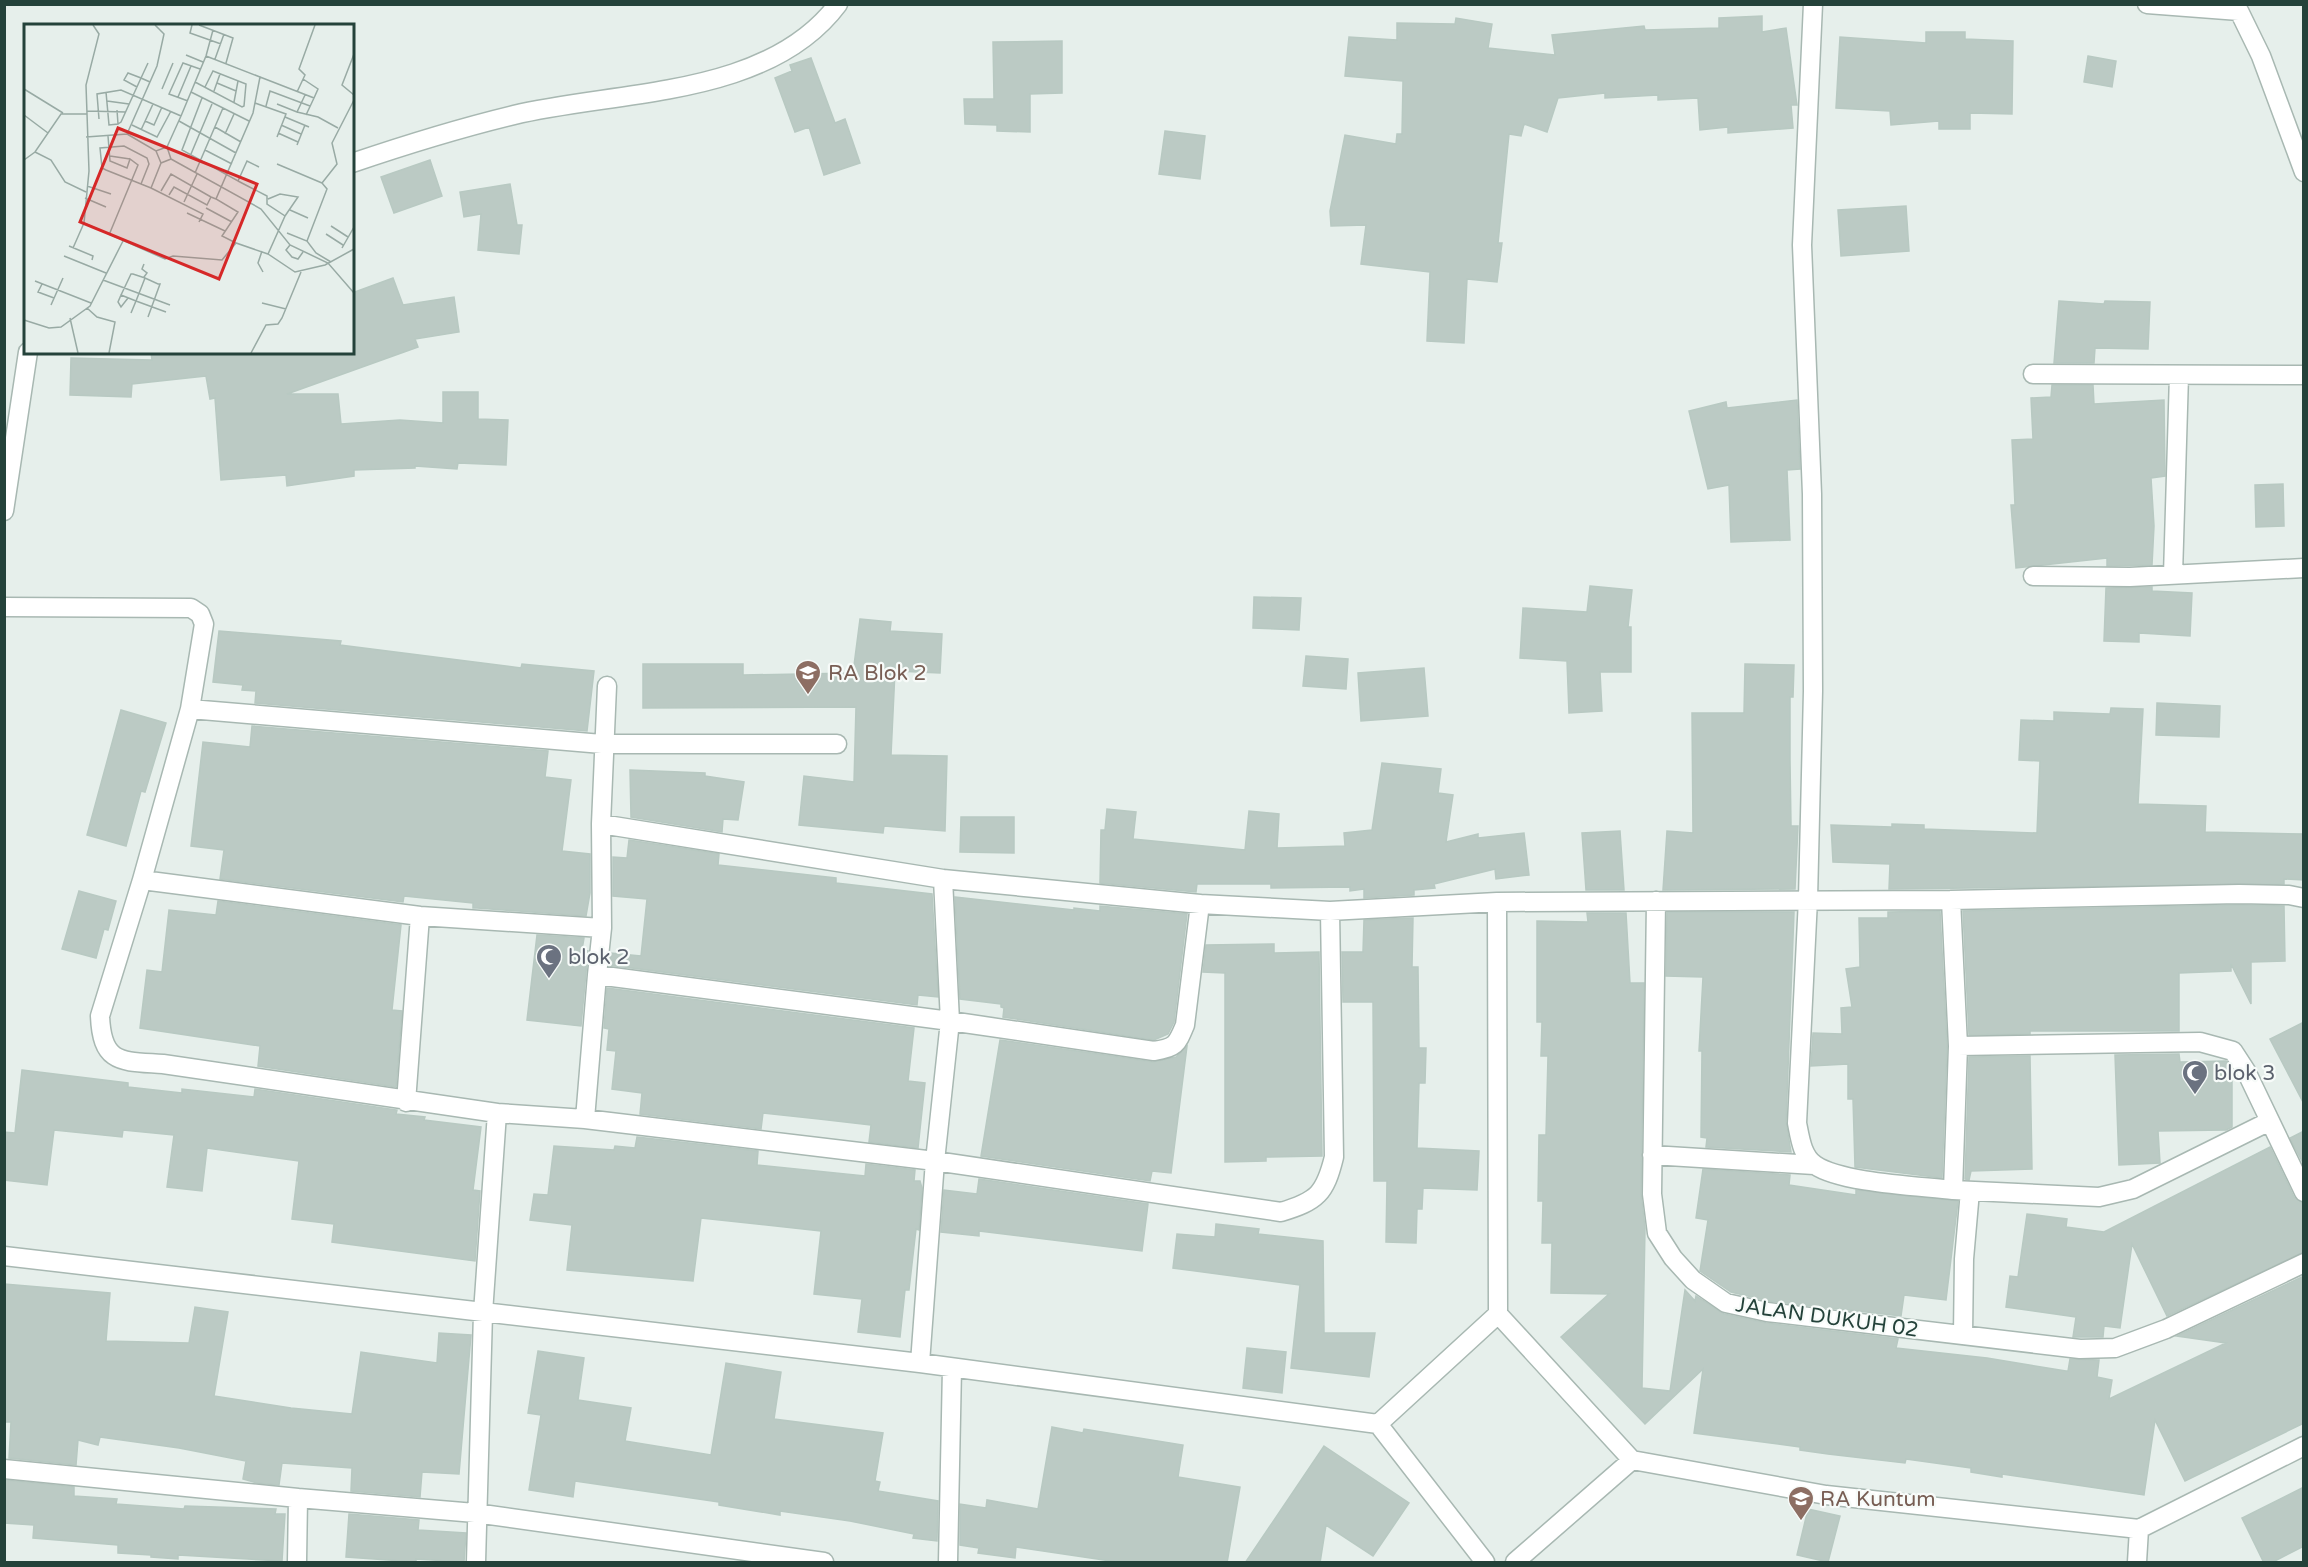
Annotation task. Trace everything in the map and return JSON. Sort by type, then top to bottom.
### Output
[{"type":"street","points":[[354,162],[515,114],[640,96],[719,77],[784,54],[812,34],[838,4]]},
{"type":"street","points":[[1813,4],[1802,245],[1812,540],[1813,691],[1808,899],[1797,1123],[1803,1149],[1814,1165]]},
{"type":"street","points":[[2148,4],[2239,8],[2261,56],[2304,172]]},
{"type":"street","points":[[4,511],[28,354]]},
{"type":"street","points":[[2033,374],[2304,375]]},
{"type":"street","points":[[2173,575],[2179,375]]},
{"type":"street","points":[[2033,576],[2173,575],[2304,568]]},
{"type":"street","points":[[4,607],[191,608],[200,614],[204,624],[190,709],[142,880],[100,1016],[101,1039],[111,1053],[122,1061],[164,1064],[406,1102],[497,1113],[585,1119],[935,1161],[1281,1212],[1308,1204],[1322,1192],[1334,1157],[1330,911]]},
{"type":"street","points":[[585,1119],[602,928],[602,744],[607,686]]},
{"type":"street","points":[[190,709],[602,744],[837,744]]},
{"type":"street","points":[[601,824],[943,879],[1200,904],[1330,911],[1497,902],[1952,900],[2239,894],[2289,895],[2304,898]]},
{"type":"street","points":[[920,1363],[935,1161],[950,1021],[943,879]]},
{"type":"street","points":[[142,880],[420,916],[602,928]]},
{"type":"street","points":[[1952,900],[1959,1046],[1964,1258],[1963,1335]]},
{"type":"street","name":"JALAN DUKUH 02","points":[[1656,901],[1652,1194],[1658,1233],[1673,1258],[1693,1280],[1726,1303],[1767,1312],[2080,1349],[2115,1348],[2166,1329],[2304,1263]]},
{"type":"street","points":[[1497,902],[1498,1314],[1632,1460],[1826,1495],[2139,1529],[2304,1446]]},
{"type":"street","points":[[597,975],[950,1021],[1154,1051],[1170,1049],[1178,1041],[1185,1025],[1200,904]]},
{"type":"street","points":[[406,1102],[420,916]]},
{"type":"street","points":[[1959,1046],[2176,1040],[2218,1045],[2233,1051],[2246,1071],[2268,1122],[2304,1192]]},
{"type":"street","points":[[476,1563],[483,1312],[497,1113]]},
{"type":"street","points":[[1652,1155],[1814,1165],[1857,1178],[1962,1190],[2099,1197],[2133,1188],[2268,1122]]},
{"type":"street","points":[[4,1256],[920,1363],[1378,1424],[1485,1563]]},
{"type":"street","points":[[1378,1424],[1498,1314]]},
{"type":"street","points":[[948,1563],[952,1368]]},
{"type":"street","points":[[1515,1563],[1632,1460]]},
{"type":"street","points":[[4,1469],[476,1513],[824,1563]]},
{"type":"street","points":[[297,1563],[298,1498]]},
{"type":"street","points":[[2137,1563],[2139,1529]]},
{"type":"building","points":[[1762,16],[1762,32],[1786,28],[1797,105],[1791,105],[1793,128],[1728,133],[1728,127],[1700,130],[1698,98],[1658,100],[1658,95],[1605,98],[1605,93],[1558,98],[1547,132],[1524,124],[1521,136],[1509,134],[1498,243],[1502,243],[1497,282],[1467,279],[1464,343],[1427,341],[1430,272],[1361,264],[1366,225],[1331,226],[1330,211],[1345,135],[1396,144],[1397,134],[1402,134],[1403,81],[1345,76],[1349,37],[1397,40],[1397,23],[1455,24],[1456,18],[1492,24],[1488,48],[1555,55],[1552,35],[1644,26],[1645,30],[1719,28],[1719,18]]},
{"type":"building","points":[[1926,32],[1965,32],[1965,39],[2013,41],[2012,114],[1970,113],[1970,129],[1939,129],[1939,121],[1891,125],[1890,111],[1836,108],[1840,37],[1926,43]]},
{"type":"building","points":[[1062,41],[1062,93],[1030,94],[1030,132],[997,131],[997,125],[965,124],[964,99],[994,99],[993,42]]},
{"type":"building","points":[[2088,56],[2116,61],[2112,87],[2084,82]]},
{"type":"building","points":[[811,58],[835,123],[845,119],[860,163],[824,175],[809,127],[795,132],[775,78],[792,71],[790,65]]},
{"type":"building","points":[[1165,131],[1205,136],[1200,179],[1159,174]]},
{"type":"building","points":[[430,160],[442,196],[394,213],[381,177]]},
{"type":"building","points":[[510,184],[517,225],[522,225],[519,254],[478,250],[481,214],[464,217],[460,192]]},
{"type":"building","points":[[1906,206],[1909,251],[1841,256],[1838,210]]},
{"type":"building","points":[[393,278],[403,305],[454,297],[459,332],[415,339],[418,347],[287,394],[338,394],[341,424],[400,420],[443,423],[443,392],[478,392],[478,419],[508,420],[506,465],[458,463],[457,469],[415,466],[415,468],[354,470],[354,476],[287,486],[286,475],[221,480],[215,398],[210,399],[206,376],[132,384],[131,397],[70,395],[71,358],[152,360],[151,354],[354,354],[354,292]]},
{"type":"building","points":[[2059,301],[2104,304],[2105,301],[2150,302],[2148,349],[2095,348],[2094,363],[2054,363]]},
{"type":"building","points":[[2052,385],[2093,385],[2094,404],[2164,400],[2165,476],[2151,478],[2154,526],[2152,565],[2107,566],[2107,558],[2016,568],[2011,505],[2015,505],[2012,440],[2033,439],[2031,398],[2051,397]]},
{"type":"building","points":[[1797,400],[1800,469],[1787,470],[1790,540],[1731,542],[1729,485],[1708,489],[1689,411],[1726,402],[1727,408]]},
{"type":"building","points":[[2283,484],[2284,526],[2256,527],[2255,485]]},
{"type":"building","points":[[1590,586],[1632,590],[1628,627],[1631,627],[1631,672],[1600,672],[1602,711],[1569,713],[1567,661],[1520,658],[1523,608],[1587,612]]},
{"type":"building","points":[[2152,587],[2152,591],[2192,593],[2190,636],[2139,633],[2139,642],[2104,641],[2106,588]]},
{"type":"building","points":[[1254,597],[1301,598],[1299,630],[1253,628]]},
{"type":"building","points":[[860,619],[891,622],[890,631],[942,634],[940,673],[895,671],[891,755],[947,756],[945,831],[884,826],[883,833],[799,825],[804,776],[854,782],[856,707],[643,708],[643,664],[743,664],[743,675],[853,673]]},
{"type":"building","points":[[219,631],[341,641],[340,645],[521,668],[522,664],[594,671],[587,731],[255,703],[256,691],[242,690],[243,685],[213,682]]},
{"type":"building","points":[[1306,656],[1348,659],[1346,689],[1303,686]]},
{"type":"building","points":[[1745,664],[1794,665],[1793,697],[1790,697],[1790,760],[1791,826],[1798,826],[1795,889],[1663,890],[1667,831],[1693,833],[1692,713],[1744,713]]},
{"type":"building","points":[[1424,668],[1428,716],[1361,721],[1358,673]]},
{"type":"building","points":[[2157,703],[2220,706],[2219,737],[2156,735]]},
{"type":"building","points":[[2111,708],[2143,709],[2138,804],[2206,806],[2205,832],[2304,834],[2304,880],[2284,879],[2284,884],[1889,889],[1890,864],[1833,862],[1831,825],[1892,827],[1892,824],[1924,825],[1924,829],[2037,833],[2040,761],[2019,760],[2021,720],[2054,721],[2054,712],[2110,714]]},
{"type":"building","points":[[121,710],[166,723],[145,792],[141,791],[126,846],[87,835]]},
{"type":"building","points":[[252,726],[548,751],[545,777],[571,780],[562,851],[590,854],[590,893],[586,916],[473,908],[473,903],[404,896],[403,902],[220,879],[224,850],[191,846],[203,742],[250,747]]},
{"type":"building","points":[[1382,763],[1441,769],[1438,793],[1453,795],[1446,842],[1478,834],[1478,838],[1524,833],[1529,875],[1496,879],[1495,869],[1434,884],[1435,888],[1414,890],[1414,895],[1364,898],[1364,889],[1350,891],[1350,887],[1271,888],[1271,884],[1197,884],[1196,892],[1100,883],[1101,830],[1105,830],[1107,809],[1136,812],[1133,839],[1245,850],[1249,811],[1279,814],[1277,848],[1345,846],[1344,833],[1372,830]]},
{"type":"building","points":[[630,770],[705,773],[705,776],[744,782],[738,820],[723,819],[722,832],[631,817]]},
{"type":"building","points":[[961,817],[1014,817],[1014,853],[960,852]]},
{"type":"building","points":[[1620,831],[1624,890],[1586,890],[1582,833]]},
{"type":"building","points":[[629,840],[719,854],[718,865],[836,878],[836,883],[932,894],[938,997],[918,995],[917,1005],[609,965],[611,953],[641,956],[647,899],[613,896],[613,857],[627,858]]},
{"type":"building","points":[[79,891],[116,901],[108,930],[104,929],[96,958],[62,949]]},
{"type":"building","points":[[955,897],[1074,910],[1074,908],[1100,911],[1100,906],[1187,914],[1174,1022],[1168,1034],[1154,1040],[1003,1017],[1004,1008],[1001,1004],[960,999]]},
{"type":"building","points":[[218,901],[401,925],[392,1010],[402,1011],[396,1087],[258,1066],[260,1046],[140,1028],[147,970],[162,972],[169,910],[216,915]]},
{"type":"building","points":[[2284,906],[2285,961],[2251,962],[2251,1004],[2231,964],[2231,971],[2179,973],[2179,1031],[2030,1031],[2030,1034],[1969,1035],[1963,911]]},
{"type":"building","points":[[1940,911],[1947,1046],[1942,1178],[1855,1167],[1853,1099],[1848,1099],[1848,1064],[1811,1066],[1813,1033],[1842,1034],[1841,1008],[1852,1007],[1846,969],[1860,967],[1859,918],[1888,918],[1888,912]]},
{"type":"building","points":[[1667,912],[1794,912],[1786,1122],[1791,1152],[1706,1147],[1707,1138],[1701,1137],[1702,1051],[1699,1051],[1703,977],[1666,976]]},
{"type":"building","points":[[1587,913],[1626,913],[1630,983],[1644,983],[1641,1194],[1645,1228],[1642,1388],[1670,1391],[1685,1290],[1695,1301],[1696,1296],[1724,1314],[1766,1323],[1898,1339],[1896,1348],[1987,1358],[2066,1371],[2068,1371],[2070,1359],[2099,1360],[2097,1377],[2112,1380],[2109,1399],[2226,1343],[2177,1336],[2304,1276],[2304,1423],[2185,1481],[2155,1420],[2144,1495],[2002,1474],[2002,1477],[1971,1472],[1971,1468],[1906,1459],[1905,1463],[1828,1454],[1800,1450],[1800,1447],[1694,1433],[1703,1369],[1645,1424],[1561,1337],[1609,1294],[1551,1293],[1552,1243],[1542,1243],[1543,1201],[1538,1201],[1539,1135],[1546,1135],[1548,1056],[1541,1056],[1542,1022],[1537,1022],[1537,921],[1588,922]]},
{"type":"building","points":[[1413,918],[1412,967],[1418,967],[1419,1048],[1426,1048],[1425,1083],[1419,1083],[1417,1148],[1479,1151],[1477,1190],[1423,1188],[1422,1209],[1417,1209],[1416,1243],[1386,1242],[1387,1181],[1374,1181],[1373,1002],[1343,1002],[1342,952],[1363,952],[1364,920]]},
{"type":"building","points":[[537,935],[584,938],[582,950],[588,951],[581,1026],[527,1020]]},
{"type":"building","points":[[1274,944],[1274,953],[1319,952],[1322,1156],[1266,1157],[1266,1161],[1225,1162],[1225,973],[1203,972],[1206,945]]},
{"type":"building","points":[[607,988],[914,1028],[908,1081],[925,1083],[918,1148],[869,1142],[871,1125],[763,1113],[761,1129],[640,1114],[642,1093],[612,1089],[616,1051],[607,1050],[609,1029],[604,1028]]},
{"type":"building","points":[[2304,1022],[2304,1104],[2270,1039]]},
{"type":"building","points":[[1000,1040],[1153,1062],[1176,1057],[1187,1046],[1171,1173],[1152,1171],[1150,1181],[981,1156]]},
{"type":"building","points":[[2179,1054],[2180,1062],[2226,1061],[2232,1070],[2232,1127],[2226,1130],[2158,1131],[2160,1163],[2119,1165],[2115,1055]]},
{"type":"building","points":[[2030,1056],[2032,1169],[1971,1171],[1969,1180],[1965,1179],[1969,1057]]},
{"type":"building","points":[[22,1070],[128,1083],[128,1087],[182,1093],[182,1089],[254,1097],[255,1089],[397,1110],[396,1114],[425,1117],[424,1120],[481,1127],[473,1190],[480,1191],[475,1261],[332,1242],[334,1224],[292,1219],[299,1161],[207,1148],[202,1191],[167,1187],[174,1135],[123,1130],[122,1137],[54,1130],[47,1185],[4,1180],[4,1132],[15,1133]]},
{"type":"building","points":[[2304,1131],[2304,1165],[2290,1138]]},
{"type":"building","points":[[637,1137],[758,1151],[757,1165],[865,1176],[866,1164],[915,1170],[914,1181],[920,1181],[922,1188],[919,1230],[916,1229],[909,1290],[905,1290],[900,1337],[858,1332],[862,1299],[814,1294],[821,1231],[701,1218],[693,1281],[567,1270],[572,1225],[530,1220],[534,1194],[548,1195],[554,1146],[614,1150],[615,1146],[635,1148]]},
{"type":"building","points":[[2270,1147],[2294,1197],[2304,1203],[2304,1252],[2167,1316],[2132,1244],[2120,1328],[2104,1326],[2103,1337],[2073,1337],[2076,1317],[2006,1307],[2010,1276],[2018,1277],[2027,1214],[2067,1219],[2066,1227],[2104,1232]]},
{"type":"building","points":[[1703,1169],[1790,1175],[1789,1185],[1856,1195],[1856,1190],[1958,1201],[1946,1300],[1904,1295],[1901,1316],[1769,1301],[1731,1292],[1700,1271],[1708,1220],[1696,1218]]},
{"type":"building","points":[[979,1179],[1148,1204],[1142,1251],[979,1231],[979,1236],[941,1232],[944,1190],[977,1194]]},
{"type":"building","points":[[1216,1224],[1259,1229],[1258,1234],[1323,1241],[1324,1333],[1375,1333],[1369,1377],[1291,1368],[1300,1285],[1173,1268],[1177,1234],[1215,1237]]},
{"type":"building","points":[[4,1284],[110,1293],[106,1341],[189,1343],[195,1307],[228,1312],[214,1396],[291,1408],[352,1414],[361,1352],[437,1363],[439,1333],[471,1335],[459,1474],[422,1472],[420,1497],[351,1491],[352,1468],[282,1463],[279,1485],[257,1483],[243,1479],[246,1461],[179,1448],[100,1437],[98,1445],[78,1440],[76,1465],[9,1458],[11,1422],[4,1422]]},
{"type":"building","points":[[1247,1348],[1286,1352],[1282,1393],[1243,1388]]},
{"type":"building","points":[[538,1351],[584,1358],[578,1400],[631,1408],[625,1441],[711,1455],[726,1363],[781,1372],[774,1419],[883,1433],[875,1481],[880,1482],[878,1491],[938,1501],[937,1541],[913,1538],[914,1534],[850,1521],[780,1511],[780,1515],[719,1505],[719,1502],[575,1481],[573,1497],[529,1490],[541,1415],[528,1413]]},
{"type":"building","points":[[1052,1427],[1083,1433],[1084,1429],[1183,1445],[1178,1477],[1240,1487],[1227,1563],[1124,1563],[1016,1547],[1015,1558],[978,1553],[979,1548],[960,1545],[960,1504],[986,1508],[987,1500],[1038,1509]]},
{"type":"building","points":[[1324,1446],[1409,1503],[1373,1556],[1326,1525],[1320,1563],[1245,1563]]},
{"type":"building","points":[[4,1480],[74,1487],[74,1496],[117,1499],[116,1504],[184,1509],[185,1506],[276,1509],[275,1514],[285,1514],[282,1561],[178,1555],[178,1559],[151,1557],[151,1555],[118,1553],[118,1545],[33,1538],[34,1525],[4,1523]]},
{"type":"building","points":[[2304,1487],[2304,1546],[2271,1563],[2264,1563],[2242,1518]]},
{"type":"building","points":[[1808,1509],[1840,1516],[1828,1562],[1797,1555]]},
{"type":"building","points":[[349,1514],[419,1520],[418,1530],[466,1533],[464,1562],[416,1559],[416,1562],[346,1557]]},
{"type":"place","name":"RA Blok 2","points":[[808,696]]},
{"type":"place","name":"blok 2","points":[[549,980]]},
{"type":"place","name":"blok 3","points":[[2195,1096]]},
{"type":"place","name":"RA Kuntum","points":[[1801,1522]]}]
